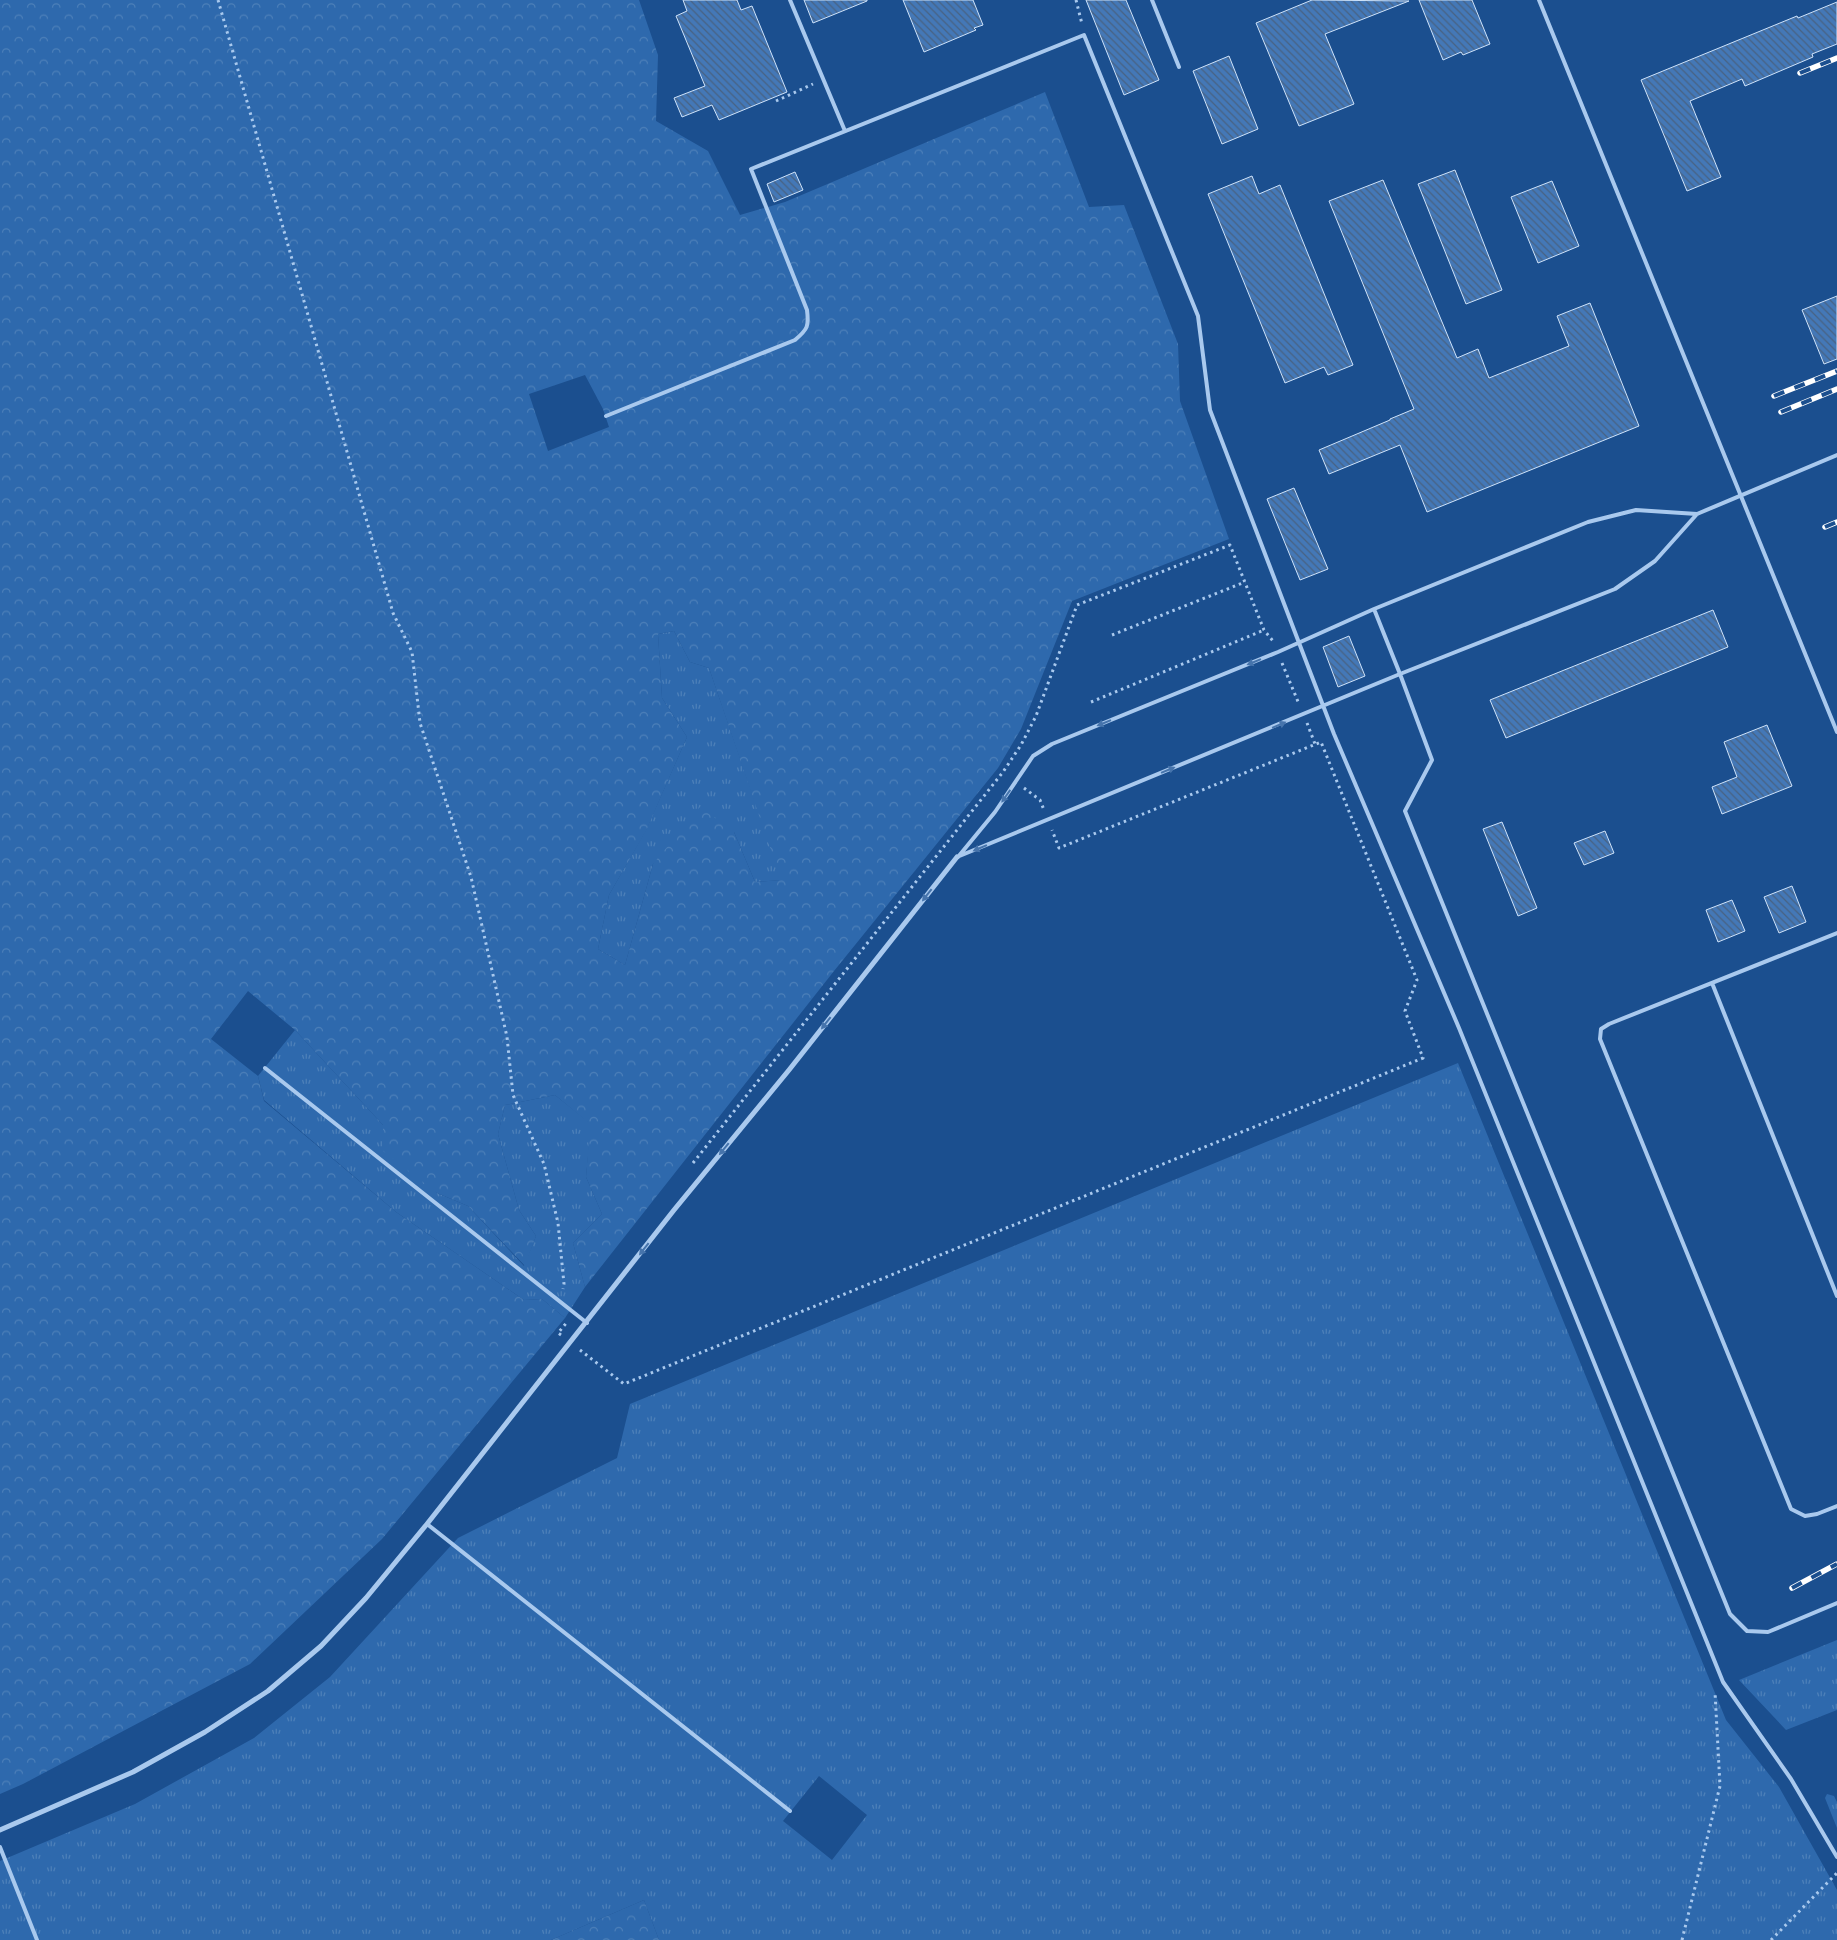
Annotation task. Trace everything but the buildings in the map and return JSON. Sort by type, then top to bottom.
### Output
[{"type":"street","points":[[0,1830],[133,1772],[205,1732],[268,1691],[328,1639],[366,1598],[427,1524],[674,1210],[957,857]]},
{"type":"lane","points":[[790,0],[845,131]]},
{"type":"lane","points":[[1152,0],[1179,67]]},
{"type":"lane","points":[[1539,0],[1837,732]]},
{"type":"lane","points":[[606,416],[795,340],[804,332],[808,323],[807,310],[751,169],[1084,35],[1198,316],[1210,410],[1299,643],[1462,1038],[1723,1682],[1791,1779],[1837,1857]]},
{"type":"lane","points":[[957,857],[1400,674],[1615,589],[1655,562],[1697,514],[1837,455]]},
{"type":"lane","points":[[957,857],[995,812],[1034,756],[1052,744],[1278,652],[1374,609],[1588,522],[1636,510],[1697,514]]},
{"type":"lane","points":[[1374,609],[1432,760],[1405,811],[1730,1614],[1747,1631],[1768,1632],[1837,1603]]},
{"type":"lane","points":[[1837,933],[1609,1024],[1601,1029],[1600,1039],[1791,1509],[1805,1516],[1817,1514],[1837,1506]]},
{"type":"lane","points":[[1712,983],[1837,1296]]},
{"type":"lane","points":[[264,1068],[587,1323]]},
{"type":"lane","points":[[427,1524],[790,1812]]},
{"type":"lane","points":[[0,1847],[37,1940]]},
{"type":"path","points":[[218,0],[393,613],[412,652],[420,723],[471,877],[507,1037],[513,1095],[544,1164],[558,1223],[564,1284],[560,1301]]},
{"type":"path","points":[[1076,0],[1084,35]]},
{"type":"path","points":[[776,101],[814,85],[810,76]]},
{"type":"path","points":[[691,1166],[1003,772],[1021,745],[1036,716],[1077,605],[1230,545],[1264,630],[1272,639],[1278,652],[1315,744]]},
{"type":"path","points":[[1112,635],[1245,582]]},
{"type":"path","points":[[1091,702],[1264,630]]},
{"type":"path","points":[[574,1313],[558,1333],[624,1384],[1423,1058],[1405,1011],[1417,980],[1320,742],[1059,848],[1040,800],[1003,772]]},
{"type":"path","points":[[1682,1940],[1720,1786],[1715,1687]]},
{"type":"path","points":[[1771,1940],[1837,1873]]},
{"type":"green space","points":[[0,0],[639,0],[658,55],[656,121],[708,151],[740,215],[785,202],[1045,92],[1089,207],[1124,205],[1178,344],[1180,401],[1229,539],[1072,601],[1021,729],[998,768],[834,971],[585,1287],[573,1243],[602,1214],[586,1177],[590,1124],[555,1095],[505,1105],[498,1134],[519,1210],[536,1236],[525,1266],[468,1206],[437,1193],[383,1151],[383,1125],[295,1030],[248,991],[211,1039],[258,1076],[264,1101],[396,1212],[524,1300],[542,1299],[565,1318],[382,1539],[250,1664],[23,1784],[0,1794]],"holes":[[[585,375],[603,409],[609,427],[548,451],[529,394]],[[674,631],[690,662],[709,668],[781,880],[755,882],[734,832],[700,807],[653,864],[625,965],[598,949],[609,895],[646,831],[687,737],[662,698],[658,634]]]},
{"type":"green space","points":[[674,631],[690,662],[709,668],[782,880],[755,882],[734,832],[653,864],[625,965],[598,949],[609,895],[646,830],[687,737],[662,698],[658,634]]},
{"type":"green space","points":[[295,1030],[383,1125],[437,1193],[468,1206],[524,1266],[536,1236],[519,1210],[498,1134],[505,1105],[555,1095],[591,1124],[586,1177],[602,1214],[573,1243],[585,1287],[565,1318],[542,1299],[524,1300],[396,1212],[264,1100],[258,1076]]},
{"type":"green space","points":[[1458,1063],[1726,1720],[1779,1787],[1837,1890],[1837,1940],[659,1940],[644,1900],[551,1940],[0,1940],[0,1861],[135,1804],[254,1738],[330,1677],[458,1538],[617,1458],[630,1404]],"holes":[[[819,1776],[867,1815],[832,1860],[783,1821]]]},
{"type":"green space","points":[[1837,1640],[1837,1710],[1786,1730],[1739,1680]]},
{"type":"green space","points":[[1827,1794],[1834,1796],[1837,1802],[1837,1828],[1825,1798]]},
{"type":"green space","points":[[644,1900],[659,1940],[551,1940]]},
{"type":"railway","points":[[1800,73],[1837,58]]},
{"type":"railway","points":[[1774,396],[1837,371]]},
{"type":"railway","points":[[1781,412],[1837,389]]},
{"type":"railway","points":[[1825,527],[1837,522]]},
{"type":"railway","points":[[1792,1588],[1837,1564]]}]
